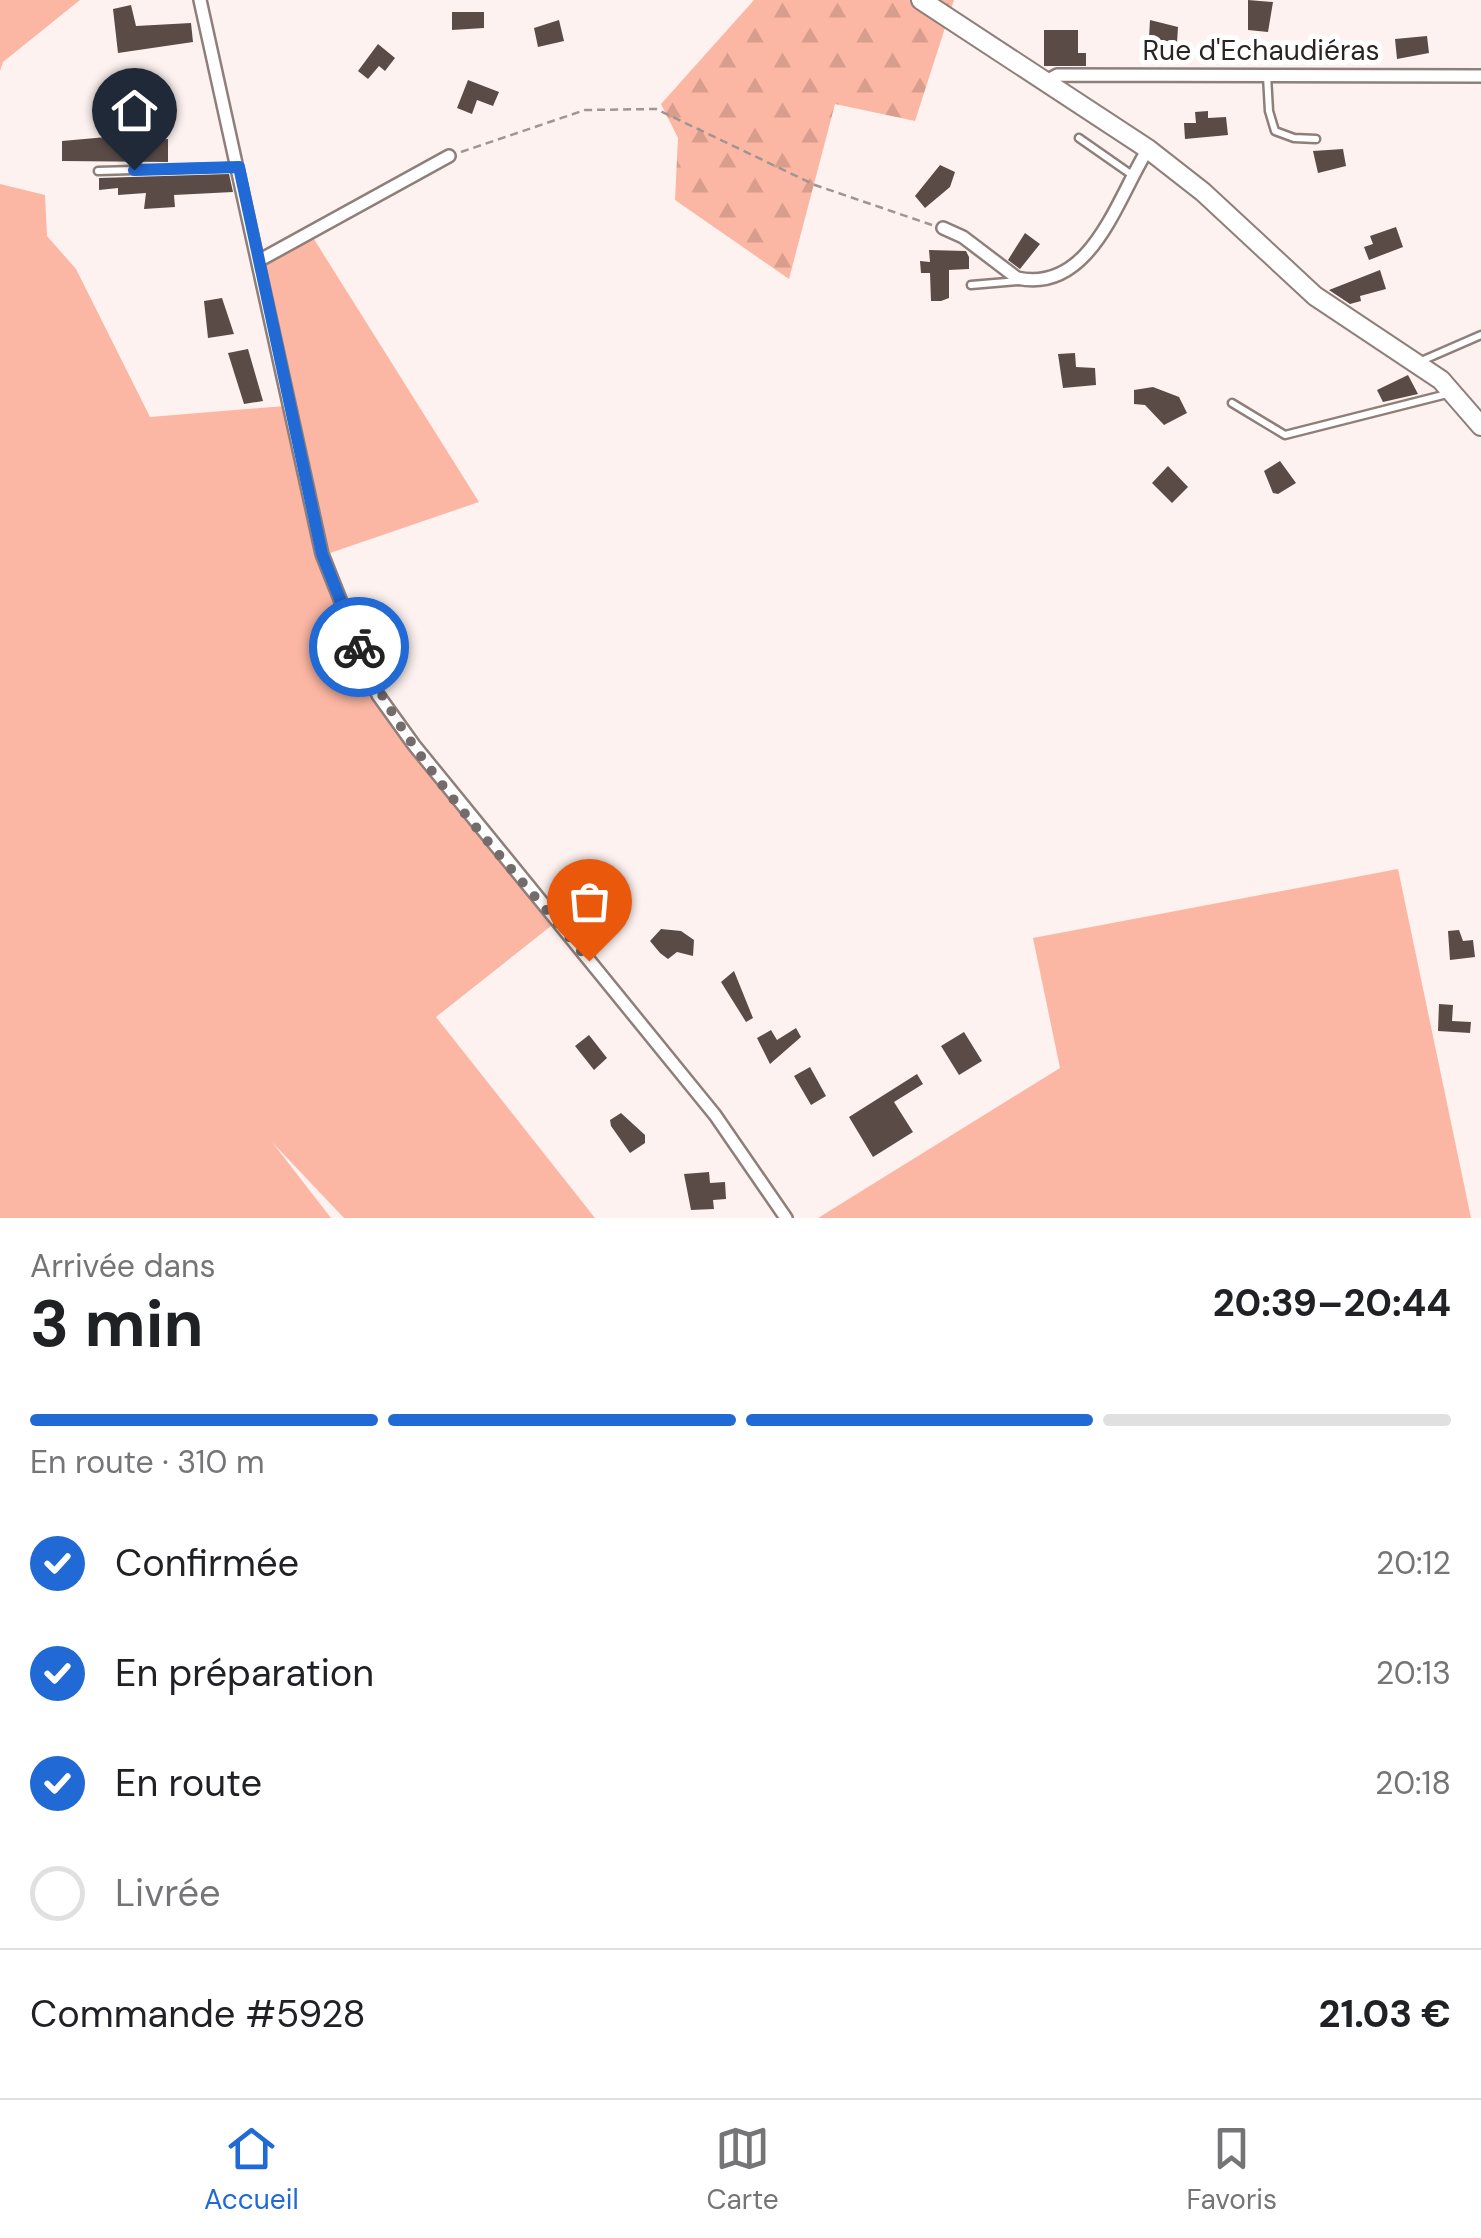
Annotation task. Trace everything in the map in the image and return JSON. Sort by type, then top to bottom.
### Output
[{"type":"main road","points":[[921,0],[1148,150],[1203,192],[1315,296],[1418,363],[1454,392],[1481,426]]},
{"type":"street","points":[[200,0],[322,554],[378,695],[414,745],[715,1116],[786,1218]]},
{"type":"street","name":"Rue d'Echaudiéras","points":[[1044,82],[1057,75],[1481,76]]},
{"type":"street","points":[[943,228],[1026,280],[1064,272],[1085,258],[1148,150]]},
{"type":"street","points":[[260,260],[449,156]]},
{"type":"lane","points":[[1267,74],[1269,111],[1276,131],[1294,138],[1316,138]]},
{"type":"lane","points":[[1079,138],[1132,175]]},
{"type":"lane","points":[[98,171],[239,167]]},
{"type":"lane","points":[[971,284],[1026,280]]},
{"type":"lane","points":[[1418,363],[1481,335]]},
{"type":"lane","points":[[1232,403],[1284,435],[1454,392]]},
{"type":"path","points":[[449,156],[585,110],[656,110],[815,185],[943,228]]},
{"type":"green space","points":[[0,0],[80,0],[3,62],[0,71]]},
{"type":"green space","points":[[754,0],[954,0],[915,121],[835,104],[789,279],[675,200],[678,138],[661,104]]},
{"type":"green space","points":[[0,184],[45,195],[47,236],[76,269],[150,417],[285,406],[316,557],[374,701],[551,926],[436,1017],[595,1218],[344,1218],[272,1142],[331,1218],[0,1218]]},
{"type":"green space","points":[[312,236],[479,502],[330,553],[266,269],[266,262]]},
{"type":"green space","points":[[1398,869],[1471,1218],[818,1218],[1060,1068],[1033,938]]},
{"type":"building","points":[[1248,0],[1273,2],[1268,32],[1248,30]]},
{"type":"building","points":[[131,5],[136,26],[191,23],[193,42],[118,53],[113,9]]},
{"type":"building","points":[[452,12],[484,12],[484,28],[452,30]]},
{"type":"building","points":[[559,20],[564,41],[538,47],[534,28]]},
{"type":"building","points":[[1150,20],[1178,27],[1177,43],[1149,38]]},
{"type":"building","points":[[1044,30],[1078,30],[1078,53],[1086,53],[1086,66],[1044,66]]},
{"type":"building","points":[[1427,36],[1429,53],[1397,59],[1395,39]]},
{"type":"building","points":[[378,44],[395,58],[385,71],[379,66],[368,79],[358,71]]},
{"type":"building","points":[[468,80],[499,92],[493,106],[477,100],[472,114],[457,108]]},
{"type":"building","points":[[1208,111],[1208,118],[1226,117],[1228,135],[1185,139],[1184,123],[1196,123],[1195,112]]},
{"type":"building","points":[[118,136],[121,150],[144,152],[150,151],[150,140],[168,139],[168,162],[62,161],[62,141]]},
{"type":"building","points":[[1343,149],[1346,166],[1318,173],[1313,151]]},
{"type":"building","points":[[940,165],[955,172],[950,187],[925,208],[915,196]]},
{"type":"building","points":[[229,174],[233,192],[174,195],[175,207],[144,209],[146,193],[118,195],[118,188],[99,190],[99,178]]},
{"type":"building","points":[[1396,227],[1403,247],[1369,260],[1364,247],[1373,244],[1370,236]]},
{"type":"building","points":[[1025,233],[1040,244],[1020,269],[1008,260]]},
{"type":"building","points":[[929,250],[966,251],[969,257],[969,269],[949,270],[949,298],[941,301],[931,301],[930,273],[921,273],[920,261],[930,262]]},
{"type":"building","points":[[1380,270],[1386,289],[1360,296],[1361,301],[1350,304],[1329,290]]},
{"type":"building","points":[[222,298],[234,334],[208,338],[204,301]]},
{"type":"building","points":[[248,349],[263,401],[244,404],[228,353]]},
{"type":"building","points":[[1075,353],[1076,367],[1095,368],[1096,385],[1063,388],[1058,354]]},
{"type":"building","points":[[1408,375],[1418,394],[1383,402],[1377,390]]},
{"type":"building","points":[[1153,387],[1179,397],[1187,413],[1164,425],[1145,405],[1134,404],[1134,390]]},
{"type":"building","points":[[1280,461],[1296,483],[1278,494],[1273,493],[1264,471]]},
{"type":"building","points":[[1168,466],[1188,487],[1172,503],[1152,483]]},
{"type":"building","points":[[661,929],[681,931],[694,940],[693,956],[677,952],[668,959],[660,953],[650,941]]},
{"type":"building","points":[[1459,930],[1463,941],[1473,940],[1475,957],[1450,960],[1448,931]]},
{"type":"building","points":[[734,971],[753,1018],[746,1022],[721,982]]},
{"type":"building","points":[[1439,1004],[1453,1005],[1452,1021],[1471,1022],[1470,1033],[1438,1031]]},
{"type":"building","points":[[796,1028],[801,1037],[770,1064],[757,1038],[771,1030],[777,1040]]},
{"type":"building","points":[[964,1032],[982,1061],[959,1075],[941,1046]]},
{"type":"building","points":[[589,1035],[607,1058],[594,1070],[575,1046]]},
{"type":"building","points":[[810,1067],[826,1096],[811,1105],[794,1076]]},
{"type":"building","points":[[917,1074],[923,1084],[894,1102],[913,1132],[873,1157],[849,1117]]},
{"type":"building","points":[[621,1113],[645,1135],[645,1143],[630,1153],[611,1126],[610,1120]]},
{"type":"building","points":[[709,1172],[710,1183],[725,1182],[726,1199],[713,1200],[714,1209],[691,1210],[684,1174]]},
{"type":"way so far","points":[[359,647],[378,695],[414,745],[589,961]]},
{"type":"route","points":[[134,170],[239,167],[322,554],[359,647]]}]
